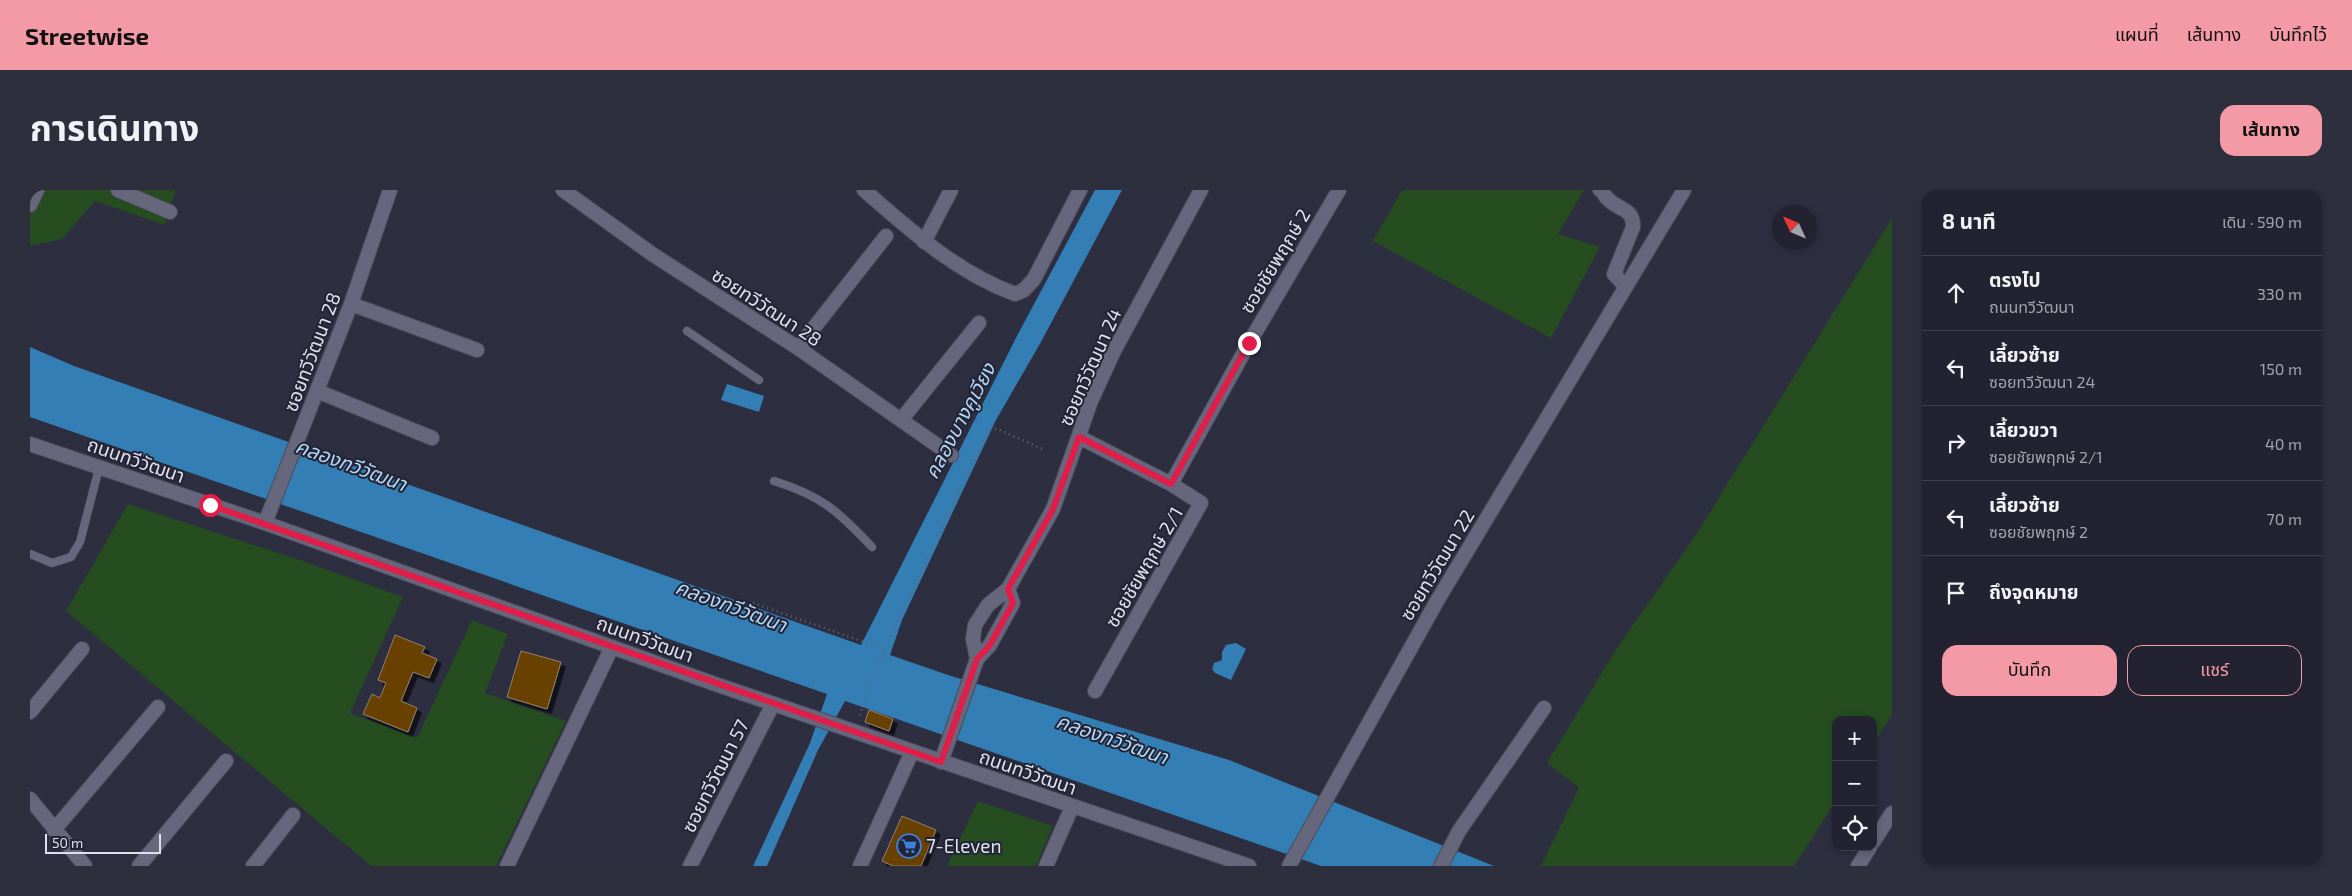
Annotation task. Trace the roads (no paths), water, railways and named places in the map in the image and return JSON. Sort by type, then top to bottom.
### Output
[{"type":"street","points":[[30,205],[37,190]]},
{"type":"street","points":[[118,190],[170,212]]},
{"type":"street","name":"ซอยทวีวัฒนา 28","points":[[563,190],[652,254],[798,348],[951,455]]},
{"type":"street","points":[[864,190],[938,253],[989,284],[1015,294],[1024,290],[1034,278],[1080,190]]},
{"type":"street","points":[[924,242],[951,190]]},
{"type":"street","name":"ซอยทวีวัฒนา 24","points":[[977,659],[973,639],[975,625],[988,605],[1008,589],[1053,509],[1091,401],[1114,351],[1201,190]]},
{"type":"street","name":"ซอยชัยพฤกษ์ 2","points":[[1171,484],[1249,343],[1339,190]]},
{"type":"street","name":"ซอยทวีวัฒนา 22","points":[[1291,861],[1437,601],[1684,190]]},
{"type":"street","name":"ซอยทวีวัฒนา 28","points":[[265,524],[280,490],[302,427],[351,304],[387,191]]},
{"type":"street","points":[[1603,191],[1608,200],[1630,213],[1634,220],[1634,227],[1614,274],[1626,287]]},
{"type":"street","points":[[798,348],[886,236]]},
{"type":"street","points":[[351,304],[477,350]]},
{"type":"street","points":[[901,420],[979,324]]},
{"type":"street","points":[[317,391],[432,438]]},
{"type":"street","name":"ซอยชัยพฤกษ์ 2/1","points":[[1079,437],[1171,484],[1201,503],[1095,691]]},
{"type":"street","name":"ถนนทวีวัฒนา","points":[[30,444],[265,524],[812,718],[1072,807],[1216,861],[1249,866]]},
{"type":"street","name":"ซอยทวีวัฒนา 24","points":[[941,762],[977,659],[990,645],[1013,603],[1008,589]]},
{"type":"street","points":[[507,866],[612,647]]},
{"type":"street","points":[[30,712],[82,649]]},
{"type":"street","name":"ซอยทวีวัฒนา 57","points":[[690,866],[773,704]]},
{"type":"street","points":[[54,830],[158,707]]},
{"type":"street","points":[[1441,866],[1459,831],[1544,708]]},
{"type":"street","points":[[860,866],[912,752]]},
{"type":"street","points":[[139,866],[226,762]]},
{"type":"street","points":[[30,799],[85,866]]},
{"type":"street","points":[[1046,866],[1072,807]]},
{"type":"street","points":[[1877,836],[1892,813]]},
{"type":"street","points":[[253,866],[293,815]]},
{"type":"street","points":[[1858,866],[1867,851]]},
{"type":"lane","points":[[687,331],[759,380]]},
{"type":"lane","points":[[30,554],[52,562],[71,557],[80,542],[99,468]]},
{"type":"lane","points":[[774,481],[805,491],[829,505],[846,519],[872,547]]},
{"type":"water","name":"คลองทวีวัฒนา","points":[[1095,190],[1122,190],[1041,342],[996,420],[902,620],[890,655],[951,676],[1229,760],[1494,866],[1321,866],[845,701],[818,750],[767,866],[753,866],[810,743],[827,694],[30,417],[30,347],[74,366],[861,645],[1018,334]]},
{"type":"water","points":[[727,384],[764,396],[759,412],[721,400]]},
{"type":"water","points":[[1236,643],[1246,649],[1231,680],[1215,673],[1212,669],[1214,663],[1222,660],[1222,652],[1226,645]]},
{"type":"place","name":"7-Eleven","points":[[909,846]]},
{"type":"water label","name":"คลองบางคูเวียง","points":[[960,421]]}]
